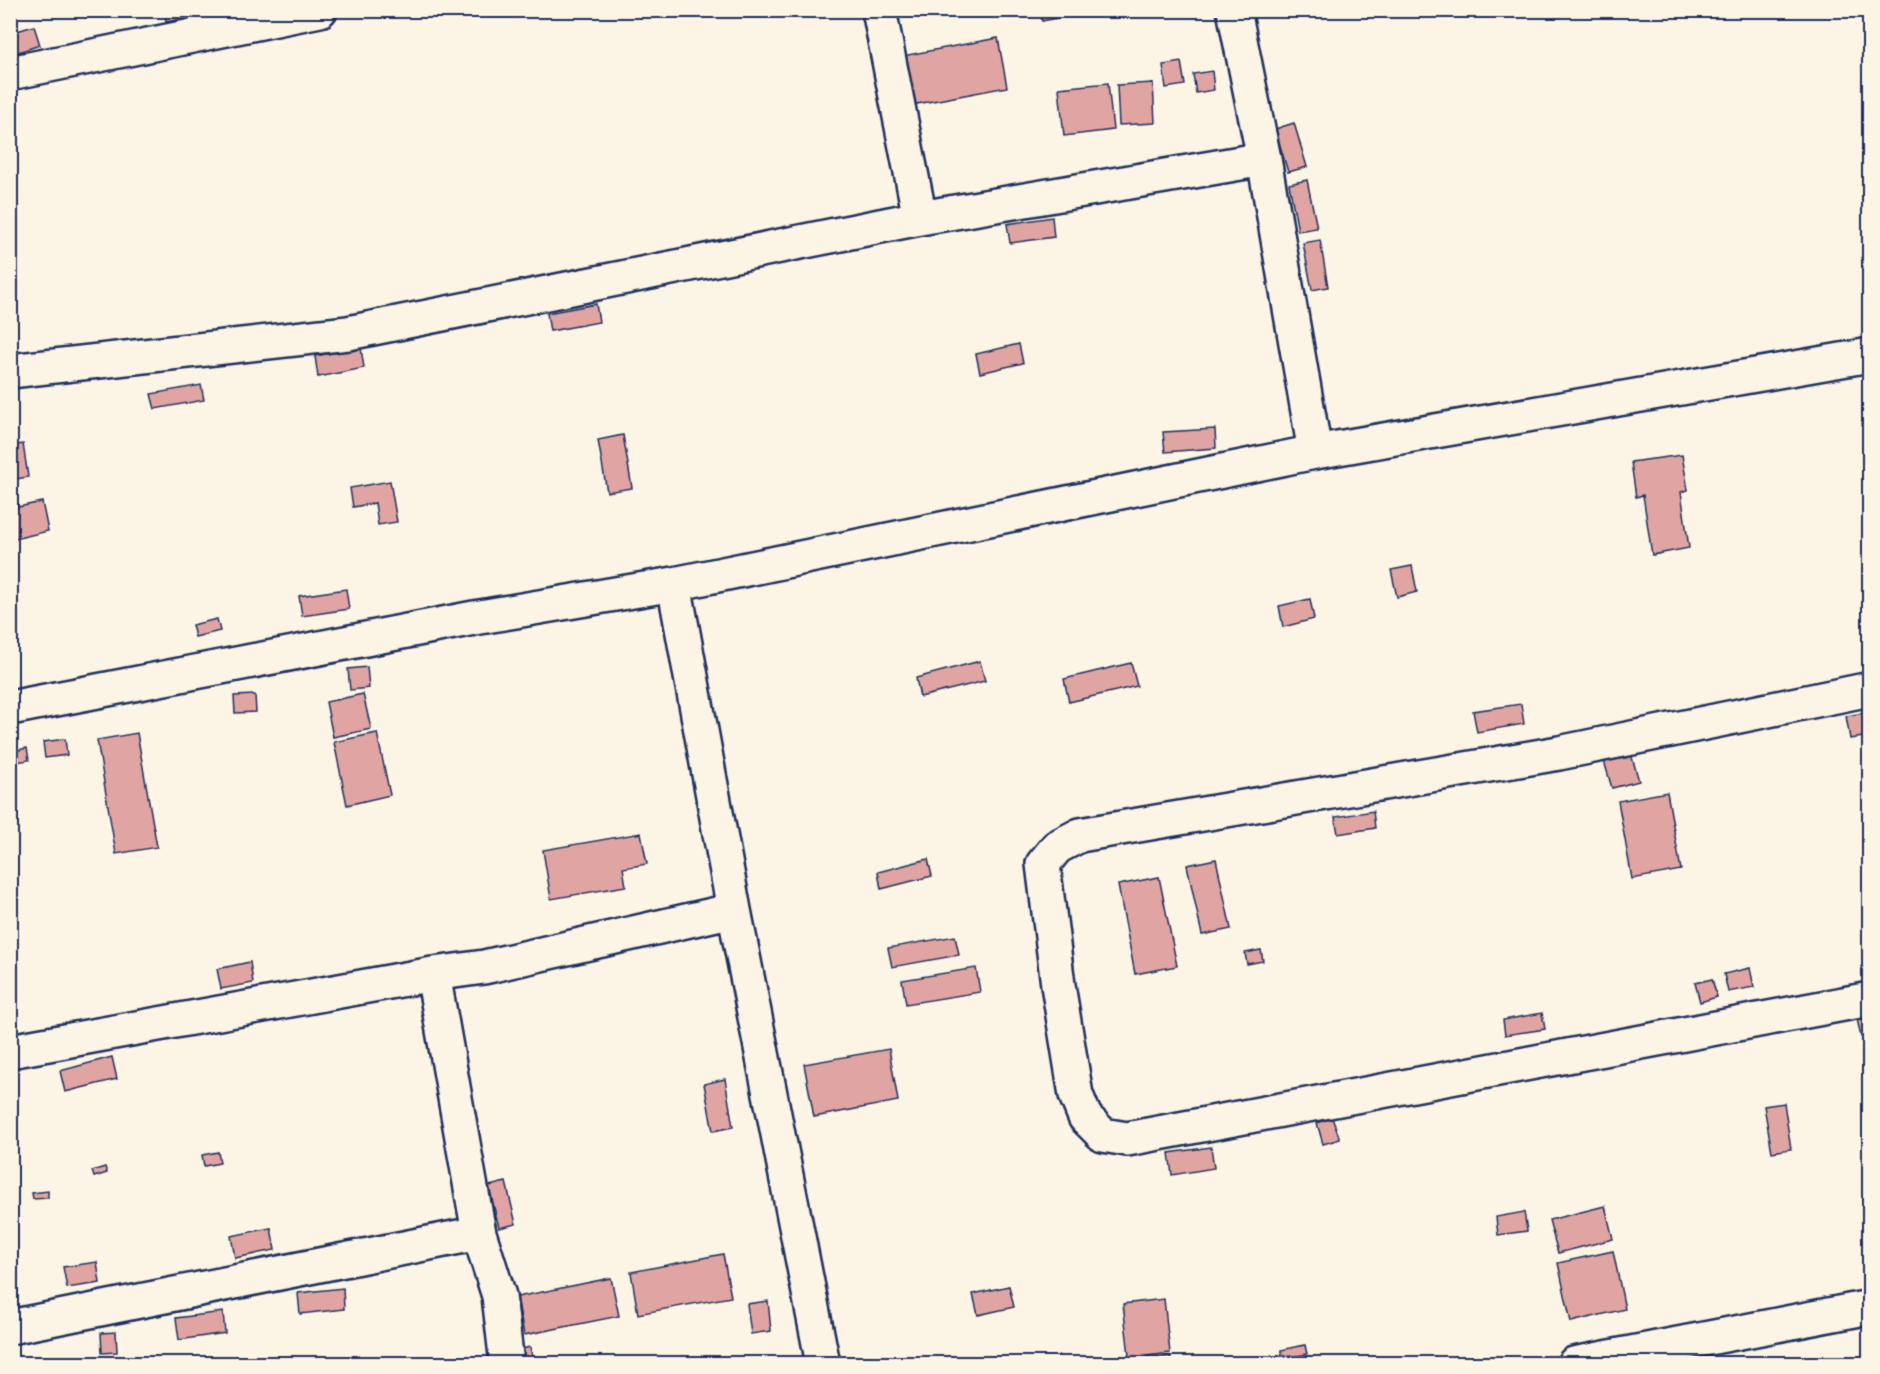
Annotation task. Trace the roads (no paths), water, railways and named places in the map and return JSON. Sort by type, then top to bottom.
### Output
[{"type":"street","points":[[10,73],[320,10]]},
{"type":"street","points":[[879,10],[920,218]]},
{"type":"street","points":[[1234,10],[1264,159],[1316,452]]},
{"type":"street","points":[[10,371],[348,333],[920,218],[1264,159]]},
{"type":"street","points":[[10,708],[474,618],[674,584],[1316,452],[1869,355]]},
{"type":"street","points":[[674,584],[734,910],[823,1364]]},
{"type":"street","points":[[1869,689],[1559,753],[1080,835],[1057,847],[1043,864],[1058,985],[1076,1095],[1086,1117],[1103,1135],[1127,1139],[1869,999]]},
{"type":"street","points":[[10,1051],[433,974],[484,967],[734,910]]},
{"type":"street","points":[[433,974],[479,1233],[500,1296],[507,1364]]},
{"type":"street","points":[[10,1327],[479,1233]]},
{"type":"street","points":[[1574,1364],[1869,1306]]}]
